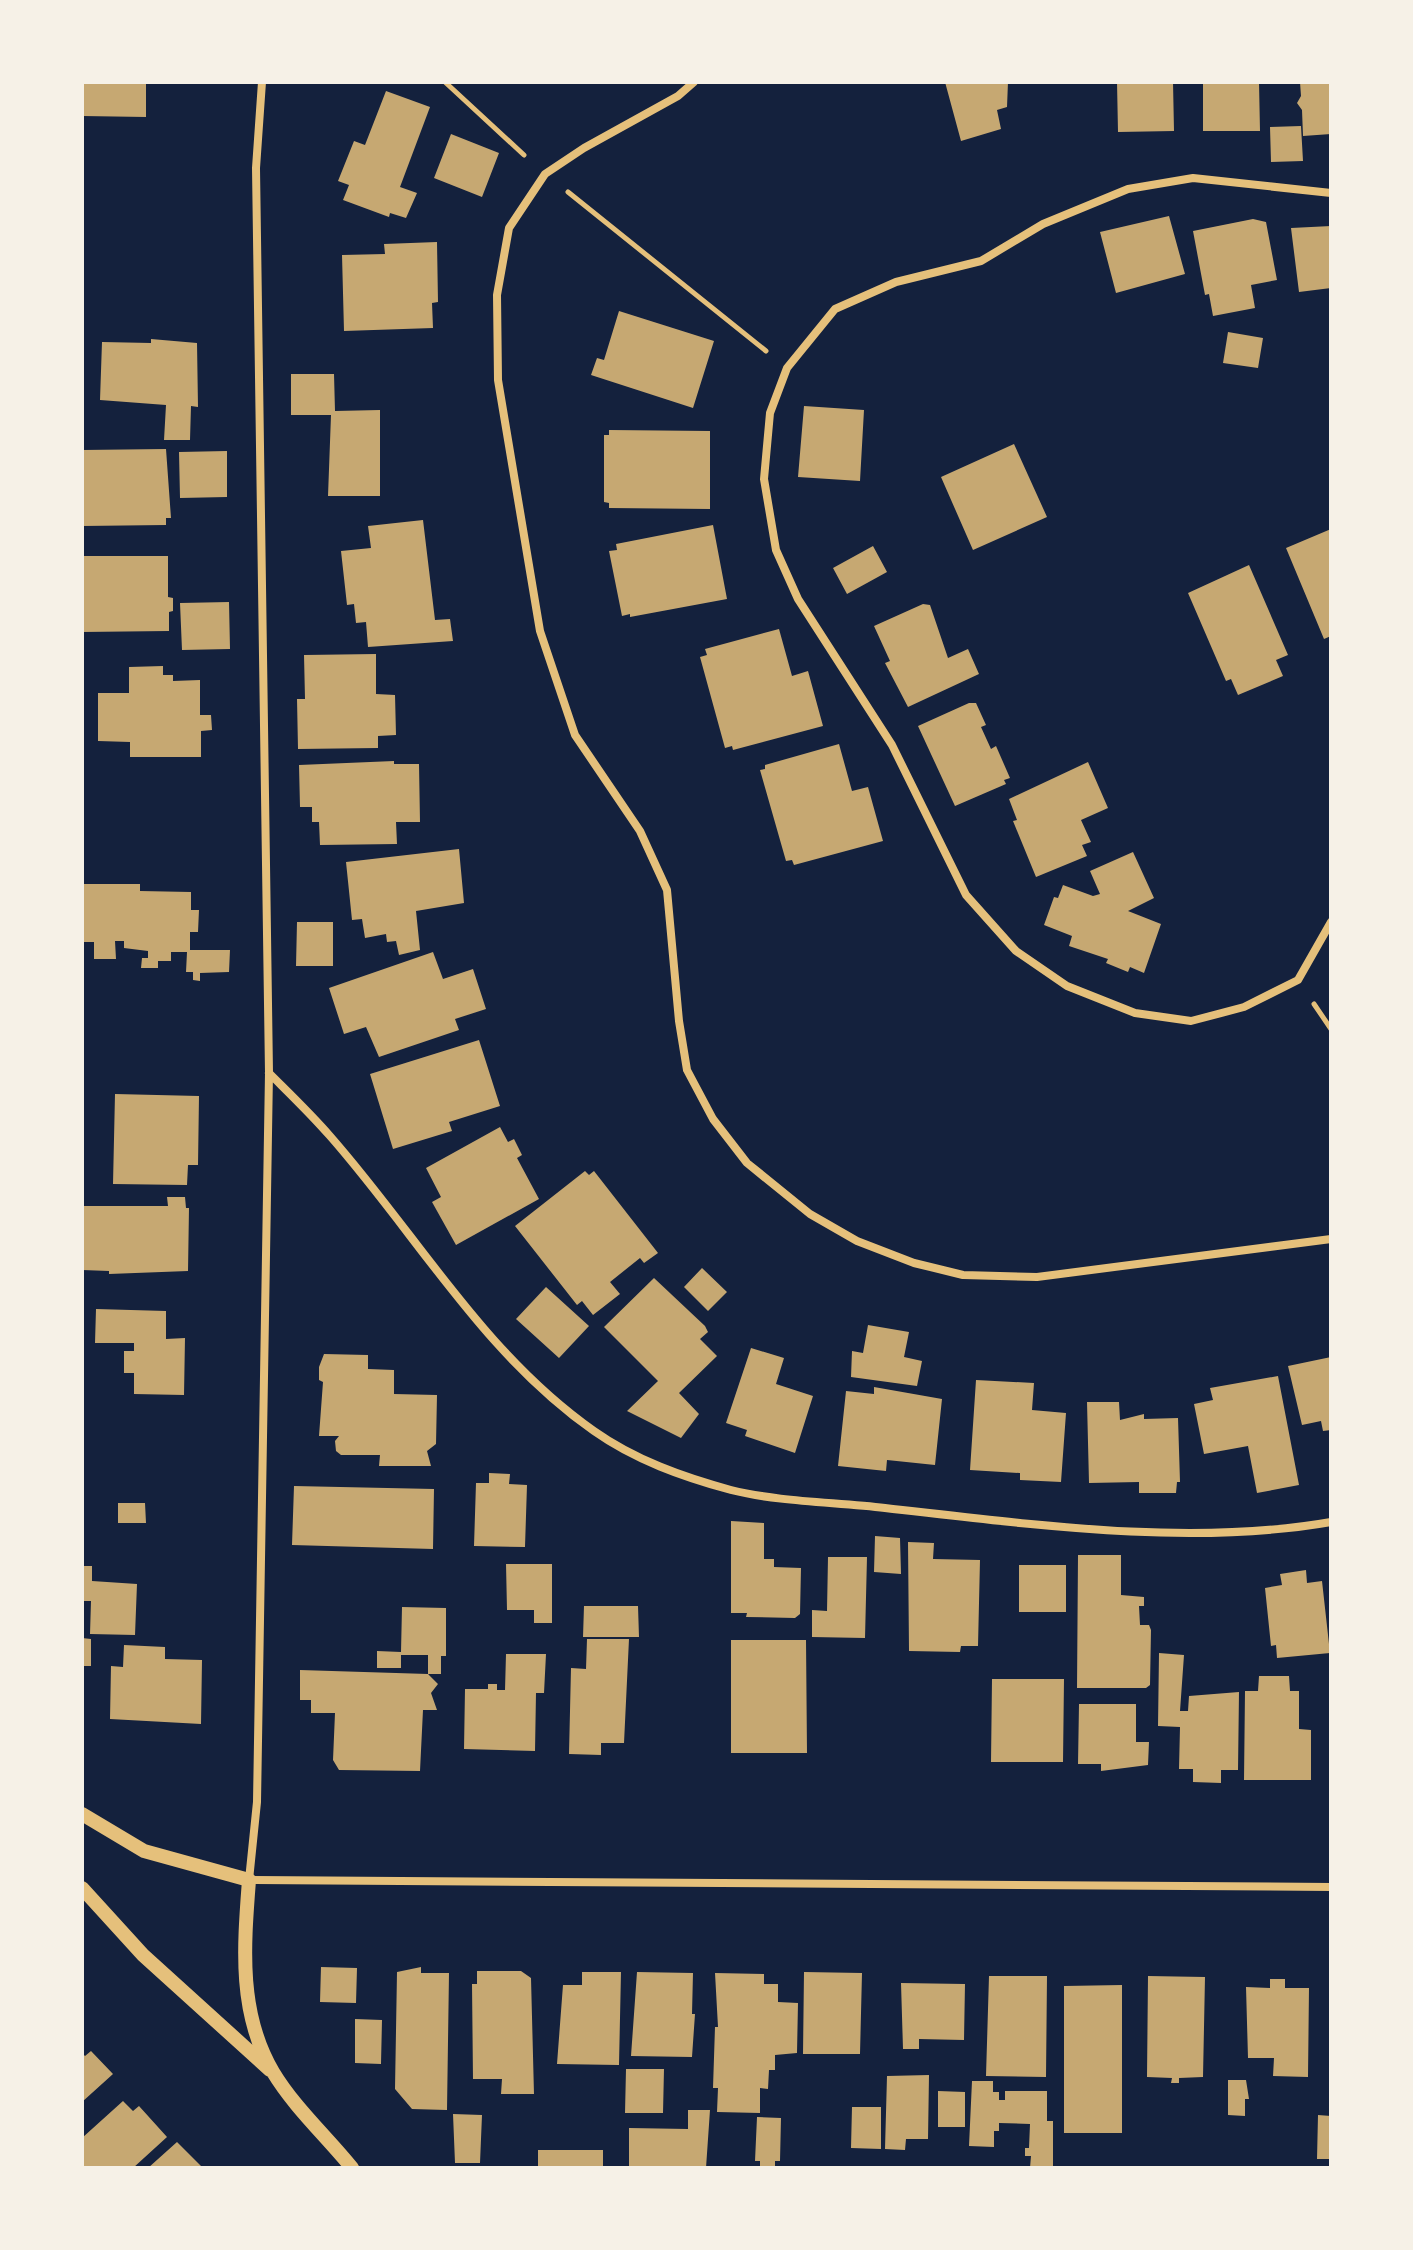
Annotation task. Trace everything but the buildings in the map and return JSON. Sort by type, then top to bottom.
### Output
[{"type":"street","points":[[262,82],[256,168],[269,1073],[257,1802],[244,1950],[248,2011],[274,2073]]},
{"type":"street","points":[[694,82],[678,96],[584,148],[545,174],[509,228],[497,295],[498,380],[540,631],[575,735],[640,831],[667,890],[679,1021],[687,1070],[713,1119],[747,1163],[810,1214],[857,1241],[914,1263],[963,1275],[1037,1277],[1331,1239]]},
{"type":"street","points":[[1331,193],[1193,178],[1128,189],[1043,224],[981,261],[896,282],[835,309],[787,368],[770,413],[764,479],[776,550],[798,599],[892,745],[966,895],[1016,951],[1067,986],[1135,1013],[1191,1021],[1244,1007],[1298,980],[1331,922]]},
{"type":"street","points":[[269,1073],[330,1136],[457,1299],[521,1371],[595,1432],[661,1468],[734,1491],[1014,1522],[1172,1531],[1288,1529],[1331,1522]]},
{"type":"street","points":[[82,1814],[144,1851],[249,1880],[1331,1887]]},
{"type":"street","points":[[82,1888],[143,1955],[274,2073],[352,2168]]},
{"type":"path","points":[[445,82],[545,174],[787,368]]}]
